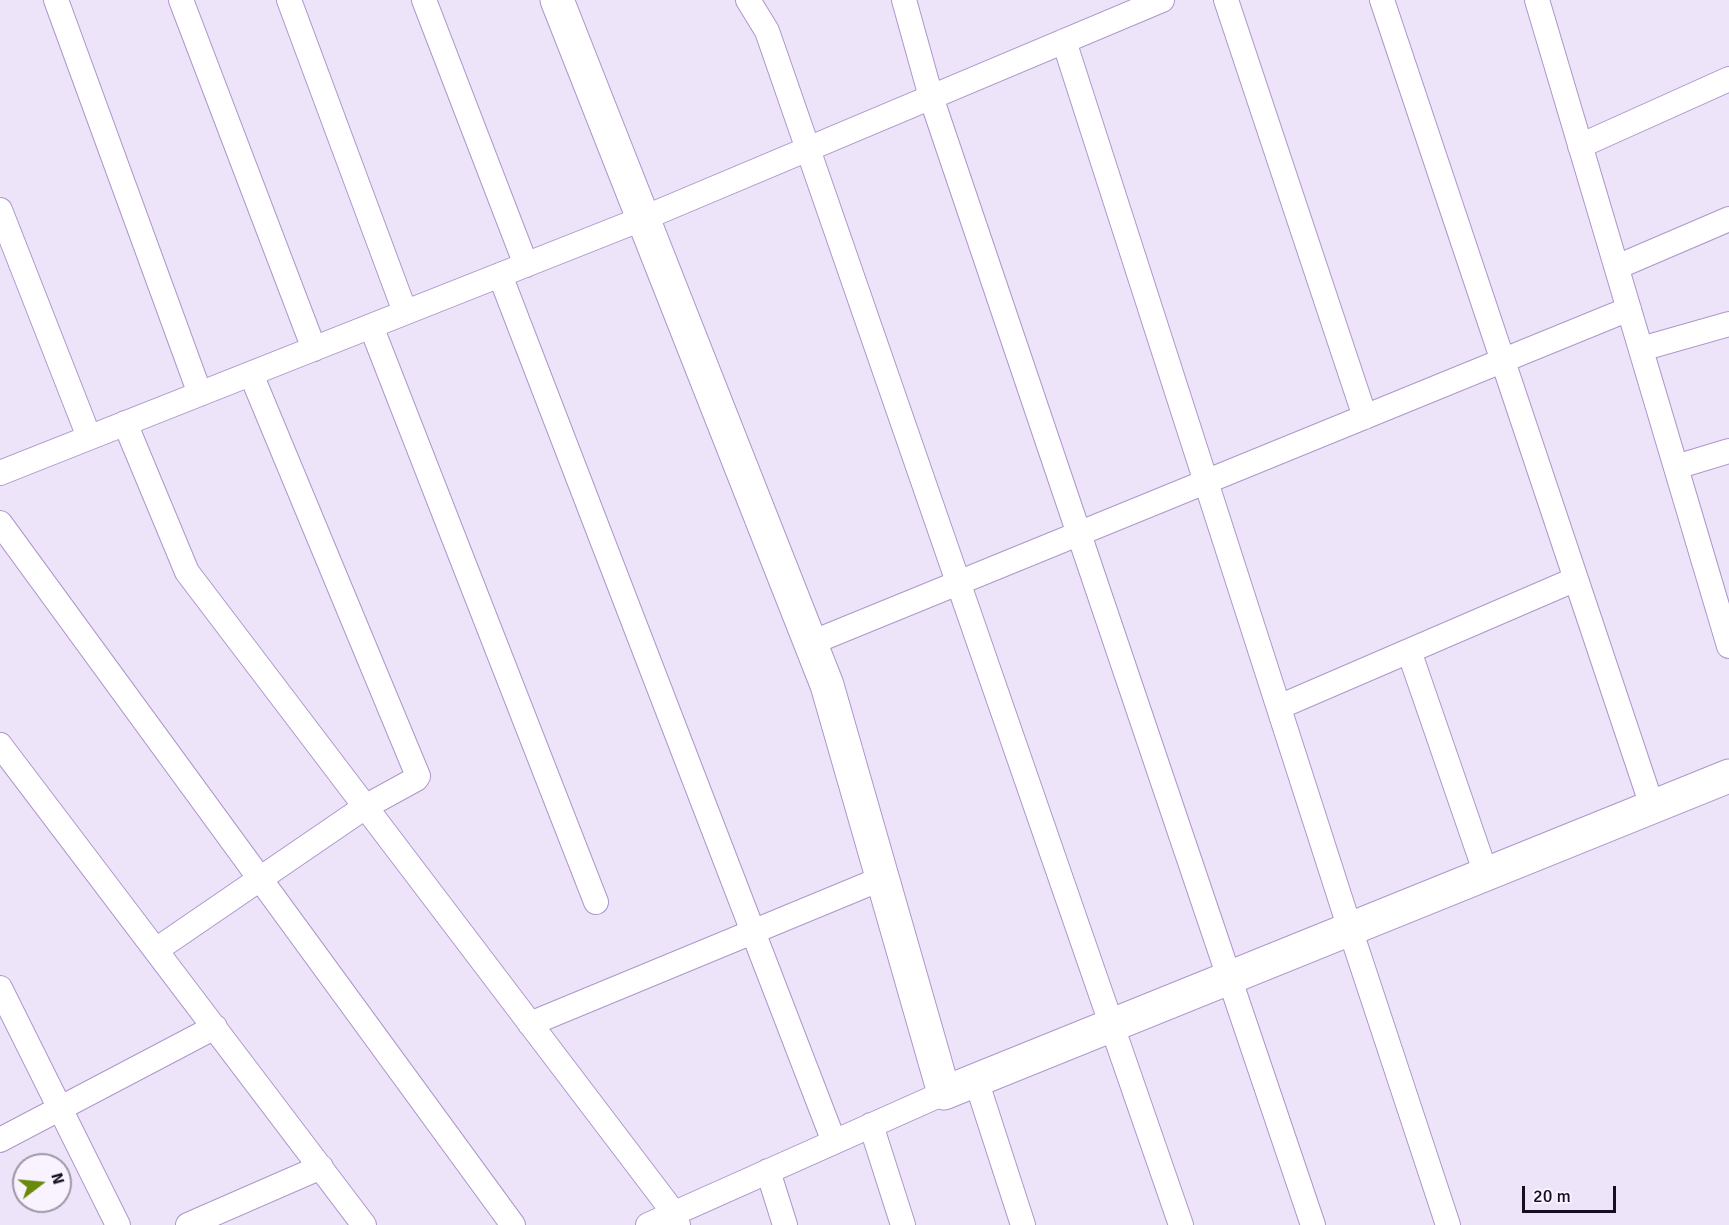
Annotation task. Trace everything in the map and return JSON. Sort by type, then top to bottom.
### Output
[{"type":"street","points":[[56,0],[200,394]]},
{"type":"street","points":[[181,0],[314,348]]},
{"type":"street","points":[[289,0],[405,312]]},
{"type":"street","points":[[424,0],[526,265]]},
{"type":"street","points":[[557,0],[827,685],[944,1093]]},
{"type":"street","points":[[748,0],[767,31],[1181,1225]]},
{"type":"street","points":[[904,0],[932,97],[1313,1225]]},
{"type":"street","points":[[0,473],[644,218],[1162,0]]},
{"type":"street","points":[[1226,0],[1365,417]]},
{"type":"street","points":[[1382,0],[1653,807]]},
{"type":"street","points":[[1544,3],[1580,146],[1676,467],[1723,601],[1729,646]]},
{"type":"street","points":[[1064,41],[1350,929],[1448,1225]]},
{"type":"street","points":[[1580,146],[1729,79]]},
{"type":"street","points":[[0,210],[89,437]]},
{"type":"street","points":[[1617,267],[1729,219]]},
{"type":"street","points":[[500,275],[834,1142]]},
{"type":"street","points":[[811,643],[1629,309]]},
{"type":"street","points":[[1641,349],[1729,324]]},
{"type":"street","points":[[371,326],[596,902]]},
{"type":"street","points":[[156,950],[365,807],[416,779],[418,773],[250,374]]},
{"type":"street","points":[[124,423],[187,572],[676,1219]]},
{"type":"street","points":[[1676,467],[1729,451]]},
{"type":"street","points":[[0,523],[513,1225]]},
{"type":"street","points":[[1279,707],[1576,579]]},
{"type":"street","points":[[1409,651],[1486,874]]},
{"type":"street","points":[[0,745],[364,1225]]},
{"type":"street","points":[[648,1225],[676,1219],[768,1171],[944,1093],[1729,776]]},
{"type":"street","points":[[530,1023],[883,878]]},
{"type":"street","points":[[0,988],[118,1225]]},
{"type":"street","points":[[0,1140],[215,1026]]},
{"type":"street","points":[[976,1080],[1023,1225]]},
{"type":"street","points":[[871,1125],[903,1225]]},
{"type":"street","points":[[188,1225],[321,1167]]},
{"type":"street","points":[[768,1171],[785,1225]]}]
